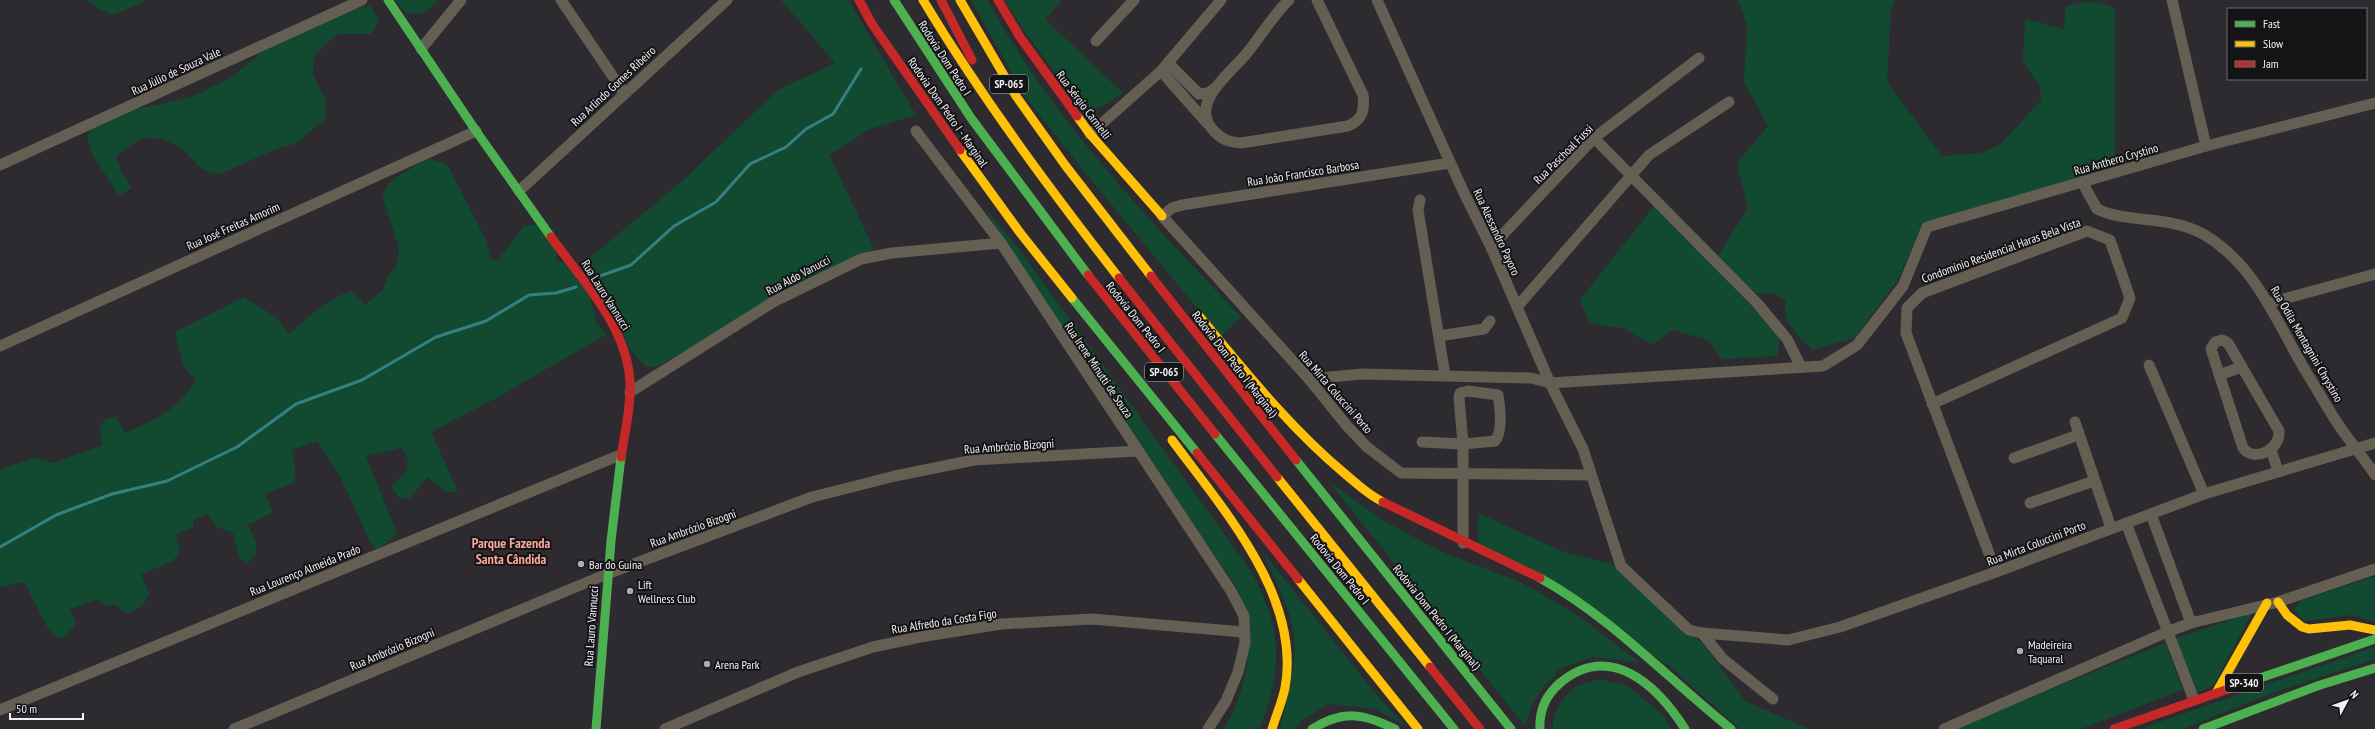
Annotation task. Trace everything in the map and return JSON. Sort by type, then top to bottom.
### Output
[{"type":"main road","name":"Rua Lauro Vannucci","points":[[388,0],[476,131],[573,264],[609,317],[620,338],[629,371],[630,392],[620,455],[607,574],[596,729]]},
{"type":"main road","name":"Rodovia Dom Pedro I - Marginal","points":[[860,0],[872,24],[964,157],[1021,234]]},
{"type":"main road","name":"Rodovia Dom Pedro I","points":[[894,0],[971,118],[1107,300],[1454,729]]},
{"type":"main road","name":"Rodovia Dom Pedro I","points":[[922,0],[952,52],[1026,158],[1263,460],[1480,729]]},
{"type":"main road","points":[[941,0],[1026,158]]},
{"type":"main road","name":"Rodovia Dom Pedro I (Marginal)","points":[[960,0],[1034,122],[1177,310],[1511,729]]},
{"type":"main road","name":"Rua Sérgio Carnielli","points":[[998,0],[1020,37],[1090,134],[1162,216]]},
{"type":"main road","points":[[1115,227],[1163,275]]},
{"type":"main road","points":[[1021,234],[1075,314],[1109,360]]},
{"type":"main road","name":"SP-065","points":[[1021,234],[1418,729]]},
{"type":"main road","points":[[1194,310],[1289,422],[1328,461],[1377,499],[1463,543],[1518,566],[1546,581],[1603,617],[1708,711],[1732,729]]},
{"type":"main road","points":[[1166,433],[1244,540],[1276,597],[1285,629],[1287,672],[1283,701],[1272,729]]},
{"type":"main road","points":[[2216,693],[2273,603],[2298,627],[2310,630],[2351,625],[2375,630]]},
{"type":"main road","name":"SP-340","points":[[2114,729],[2194,700],[2375,640]]},
{"type":"main road","points":[[1540,729],[1542,707],[1549,693],[1562,678],[1576,670],[1592,665],[1624,669],[1639,677],[1665,699],[1685,729]]},
{"type":"main road","name":"SP-340","points":[[2203,729],[2320,685],[2375,668]]},
{"type":"main road","points":[[1312,729],[1330,718],[1352,714],[1379,720],[1395,729]]},
{"type":"street","name":"Rua Jùlio de Souza Vale","points":[[0,165],[362,0]]},
{"type":"street","points":[[421,49],[461,0]]},
{"type":"street","points":[[561,0],[624,93]]},
{"type":"street","name":"Rua Arlindo Gomes Ribeiro","points":[[519,191],[726,0]]},
{"type":"street","points":[[1096,41],[1134,0]]},
{"type":"street","points":[[1090,134],[1164,67],[1221,0]]},
{"type":"street","points":[[1164,67],[1198,94],[1208,93],[1215,88],[1246,54],[1289,0]]},
{"type":"street","points":[[1164,67],[1207,124],[1220,137],[1229,142],[1241,143],[1348,126],[1361,117],[1364,110],[1362,95],[1317,0]]},
{"type":"street","name":"Rua Alessandro Payoro","points":[[1377,0],[1450,163],[1491,247],[1550,383],[1583,449],[1623,569],[1684,626],[1696,632],[1702,633]]},
{"type":"street","points":[[2172,0],[2206,146]]},
{"type":"street","name":"Rua Paschoal Fussi","points":[[1491,247],[1594,138],[1699,58]]},
{"type":"street","points":[[1207,124],[1206,109],[1215,88]]},
{"type":"street","points":[[1517,307],[1649,155],[1729,102]]},
{"type":"street","name":"Rua Anthero Crystino","points":[[1801,367],[1823,366],[1856,345],[1903,286],[1927,227],[2206,146],[2375,103]]},
{"type":"street","name":"Rua José Freitas Amorim","points":[[0,346],[476,131]]},
{"type":"street","name":"Rua Irene Minutti de Souza","points":[[916,131],[1001,243],[1231,591],[1244,616],[1243,632],[1245,643],[1238,672],[1226,701],[1208,729]]},
{"type":"street","points":[[1309,380],[1362,374],[1531,378],[1550,383],[1801,367],[1787,339],[1757,303],[1594,138]]},
{"type":"street","name":"Rua João Francisco Barbosa","points":[[1162,216],[1172,208],[1182,205],[1450,163]]},
{"type":"street","name":"Rua Odila Montagnini Chrystino","points":[[2082,182],[2092,202],[2103,212],[2179,223],[2202,233],[2223,247],[2236,260],[2269,303],[2307,373],[2345,434],[2375,476]]},
{"type":"street","points":[[1420,200],[1418,210],[1445,376]]},
{"type":"street","name":"Rua Mirta Coluccini Porto","points":[[1162,216],[1309,380],[1321,397],[1367,447],[1401,472],[1591,475]]},
{"type":"street","name":"Condomínio Residencial Haras Bela Vista","points":[[1932,404],[2122,318],[2130,298],[2110,240],[2087,231],[1922,293],[1907,308],[1906,333],[1932,404],[1996,572]]},
{"type":"street","name":"Rua Aldo Vanucci","points":[[630,392],[773,302],[861,259],[892,252],[1001,243]]},
{"type":"street","points":[[2269,303],[2375,274]]},
{"type":"street","points":[[1439,336],[1484,329],[1490,321]]},
{"type":"street","points":[[2222,340],[2228,343],[2242,367],[2279,431],[2278,441],[2272,450],[2254,455],[2243,448],[2211,349],[2215,342],[2222,340]]},
{"type":"street","points":[[2149,365],[2204,494]]},
{"type":"street","points":[[2219,375],[2242,367]]},
{"type":"street","points":[[1422,442],[1463,444],[1495,441],[1498,438],[1498,395],[1468,391],[1460,393],[1459,397],[1463,444],[1463,543]]},
{"type":"street","points":[[2075,422],[2078,435],[2111,528]]},
{"type":"street","points":[[2014,458],[2078,435]]},
{"type":"street","name":"Rua Mirta Coluccini Porto","points":[[1702,633],[1788,640],[1840,627],[1996,572],[2204,494],[2375,443]]},
{"type":"street","points":[[2272,450],[2278,471]]},
{"type":"street","name":"Rua Ambrózio Bizogni","points":[[234,729],[607,574],[812,497],[895,476],[974,460],[1138,451]]},
{"type":"street","name":"Rua Lourenço Almeida Prado","points":[[0,710],[620,455]]},
{"type":"street","points":[[2030,503],[2094,481]]},
{"type":"street","points":[[2151,514],[2191,623]]},
{"type":"street","points":[[2126,523],[2194,700]]},
{"type":"street","points":[[1944,729],[2191,623],[2273,603],[2375,569]]},
{"type":"street","name":"Rua Alfredo da Costa Figo","points":[[665,729],[798,672],[873,647],[920,637],[1001,624],[1092,619],[1243,632]]},
{"type":"street","points":[[1702,633],[1723,659],[1773,699]]},
{"type":"green space","points":[[87,0],[147,0],[114,15],[98,9]]},
{"type":"green space","points":[[395,0],[439,0],[422,14],[406,13]]},
{"type":"green space","points":[[781,0],[848,0],[916,115],[870,129],[829,155],[877,255],[773,302],[656,367],[646,367],[629,348],[621,329],[582,264],[680,183],[778,90],[835,63]]},
{"type":"green space","points":[[971,0],[987,0],[1013,44],[1041,86],[1072,127],[1137,205],[1241,317],[1221,337],[1083,170],[1024,95]]},
{"type":"green space","points":[[1005,0],[1062,0],[1045,19],[1123,93],[1101,107],[1084,112],[1024,31]]},
{"type":"green space","points":[[1738,0],[1894,0],[1891,9],[1887,82],[1942,156],[1981,153],[2002,143],[2041,100],[2040,87],[2023,61],[2025,19],[2064,29],[2066,6],[2096,2],[2115,8],[2115,166],[1921,227],[1898,280],[1854,338],[1812,350],[1788,322],[1785,308],[1786,300],[1772,293],[1755,293],[1718,256],[1748,208],[1737,163],[1768,126],[1744,82],[1747,25]]},
{"type":"green space","points":[[371,6],[379,21],[371,34],[337,34],[314,56],[313,73],[325,100],[326,118],[295,144],[276,149],[219,175],[203,170],[180,147],[162,139],[142,138],[116,156],[121,171],[132,188],[119,195],[92,154],[87,135],[96,124],[112,111],[153,106],[191,97],[231,78],[284,33],[341,11]]},
{"type":"green space","points":[[427,158],[447,164],[486,240],[490,259],[497,261],[524,226],[538,224],[557,250],[556,261],[564,262],[589,295],[597,325],[607,334],[500,396],[431,432],[458,492],[446,492],[427,477],[409,499],[398,497],[391,486],[407,471],[408,460],[401,447],[366,456],[397,533],[388,542],[377,549],[370,542],[340,476],[317,441],[292,450],[296,478],[292,484],[265,494],[273,512],[248,525],[256,542],[256,554],[247,564],[239,558],[233,533],[217,527],[207,514],[194,520],[193,528],[176,534],[180,551],[173,561],[141,574],[149,593],[144,604],[128,614],[115,605],[105,606],[98,599],[70,609],[76,623],[66,636],[59,638],[49,630],[24,582],[0,587],[0,469],[35,458],[54,463],[102,445],[100,426],[106,419],[116,417],[125,433],[165,413],[189,391],[196,380],[183,366],[175,332],[244,297],[276,317],[289,334],[325,304],[351,291],[365,305],[383,289],[388,276],[397,265],[399,248],[382,194],[391,181]]},
{"type":"green space","points":[[1655,205],[1780,336],[1777,356],[1722,359],[1708,340],[1672,330],[1652,345],[1624,328],[1609,327],[1589,322],[1580,300]]},
{"type":"green space","points":[[983,206],[1019,249],[1253,574],[1270,614],[1276,643],[1273,687],[1265,716],[1259,729],[1224,729],[1240,695],[1248,658],[1246,621],[1242,603],[1235,585],[1123,423]]},
{"type":"green space","points":[[1329,482],[1384,521],[1440,551],[1522,583],[1576,614],[1639,662],[1592,657],[1559,669],[1535,698],[1525,726]]},
{"type":"green space","points":[[1478,513],[1561,551],[1612,564],[1704,645],[1745,701],[1809,729],[1740,729],[1668,665],[1478,543]]},
{"type":"green space","points":[[1262,551],[1379,698],[1405,725],[1375,709],[1328,704],[1300,722],[1295,729],[1280,729],[1293,671],[1295,647],[1294,635],[1286,604]]},
{"type":"green space","points":[[2375,576],[2375,622],[2351,615],[2304,621],[2294,609],[2302,600]]},
{"type":"green space","points":[[2252,612],[2214,685],[2196,694],[2175,639]]},
{"type":"green space","points":[[2165,643],[2183,690],[2080,729],[1952,729]]},
{"type":"green space","points":[[2375,647],[2375,659],[2275,692],[2183,729],[2140,729]]},
{"type":"green space","points":[[1599,679],[1627,685],[1666,718],[1670,729],[1553,729],[1553,723],[1557,711],[1568,693],[1578,686]]},
{"type":"waterway","points":[[591,279],[631,265],[674,226],[716,202],[750,164],[786,147],[806,129],[833,114],[861,69]]},
{"type":"waterway","points":[[0,547],[56,515],[112,494],[167,481],[237,447],[296,404],[362,380],[436,337],[486,321],[529,295],[556,293],[576,287]]},
{"type":"traffic: fast","points":[[388,0],[476,131],[551,237]]},
{"type":"traffic: fast","points":[[894,0],[971,118],[1088,275]]},
{"type":"traffic: fast","points":[[1072,298],[1197,453]]},
{"type":"traffic: fast","points":[[1215,434],[1454,729]]},
{"type":"traffic: fast","points":[[596,729],[611,541],[621,457]]},
{"type":"traffic: fast","points":[[1296,460],[1511,729]]},
{"type":"traffic: fast","points":[[1540,578],[1591,611],[1638,649],[1707,710],[1731,729]]},
{"type":"traffic: fast","points":[[2254,680],[2375,639]]},
{"type":"traffic: fast","points":[[1540,729],[1544,704],[1555,688],[1579,671],[1597,666],[1614,667],[1631,674],[1646,684],[1661,697],[1685,729]]},
{"type":"traffic: fast","points":[[2203,729],[2320,685],[2375,668]]},
{"type":"traffic: fast","points":[[1312,729],[1323,723],[1343,716],[1363,717],[1395,729]]},
{"type":"traffic: slow","points":[[923,0],[992,107],[1067,210],[1119,278]]},
{"type":"traffic: slow","points":[[960,0],[1016,96],[1065,165],[1151,276]]},
{"type":"traffic: slow","points":[[1077,116],[1090,134],[1162,216]]},
{"type":"traffic: slow","points":[[960,150],[1021,234],[1072,298]]},
{"type":"traffic: slow","points":[[1199,316],[1286,418],[1358,485],[1372,496],[1383,502]]},
{"type":"traffic: slow","points":[[1172,440],[1234,524],[1254,555],[1270,587],[1282,620],[1287,654],[1285,688],[1272,729]]},
{"type":"traffic: slow","points":[[1277,477],[1430,667]]},
{"type":"traffic: slow","points":[[1298,579],[1418,729]]},
{"type":"traffic: slow","points":[[2278,602],[2287,615],[2302,627],[2309,629],[2350,625],[2375,630]]},
{"type":"traffic: slow","points":[[2216,693],[2267,603]]},
{"type":"traffic: jam","points":[[859,0],[872,24],[960,150]]},
{"type":"traffic: jam","points":[[941,0],[972,60]]},
{"type":"traffic: jam","points":[[998,0],[1020,37],[1077,116]]},
{"type":"traffic: jam","points":[[551,237],[589,287],[612,323],[621,342],[627,361],[630,382],[630,401],[621,457]]},
{"type":"traffic: jam","points":[[1088,275],[1215,434]]},
{"type":"traffic: jam","points":[[1151,276],[1296,460]]},
{"type":"traffic: jam","points":[[1119,278],[1277,477]]},
{"type":"traffic: jam","points":[[1197,453],[1298,579]]},
{"type":"traffic: jam","points":[[1383,502],[1540,578]]},
{"type":"traffic: jam","points":[[1430,667],[1480,729]]},
{"type":"traffic: jam","points":[[2114,729],[2254,680]]},
{"type":"place","name":"Bar do Guina","points":[[581,564]]},
{"type":"place","name":"Lift Wellness Club","points":[[630,591]]},
{"type":"place","name":"Madeireira Taquaral","points":[[2020,651]]},
{"type":"place","name":"Arena Park","points":[[707,664]]},
{"type":"district","name":"Parque Fazenda Santa Cândida","points":[[511,552]]}]
